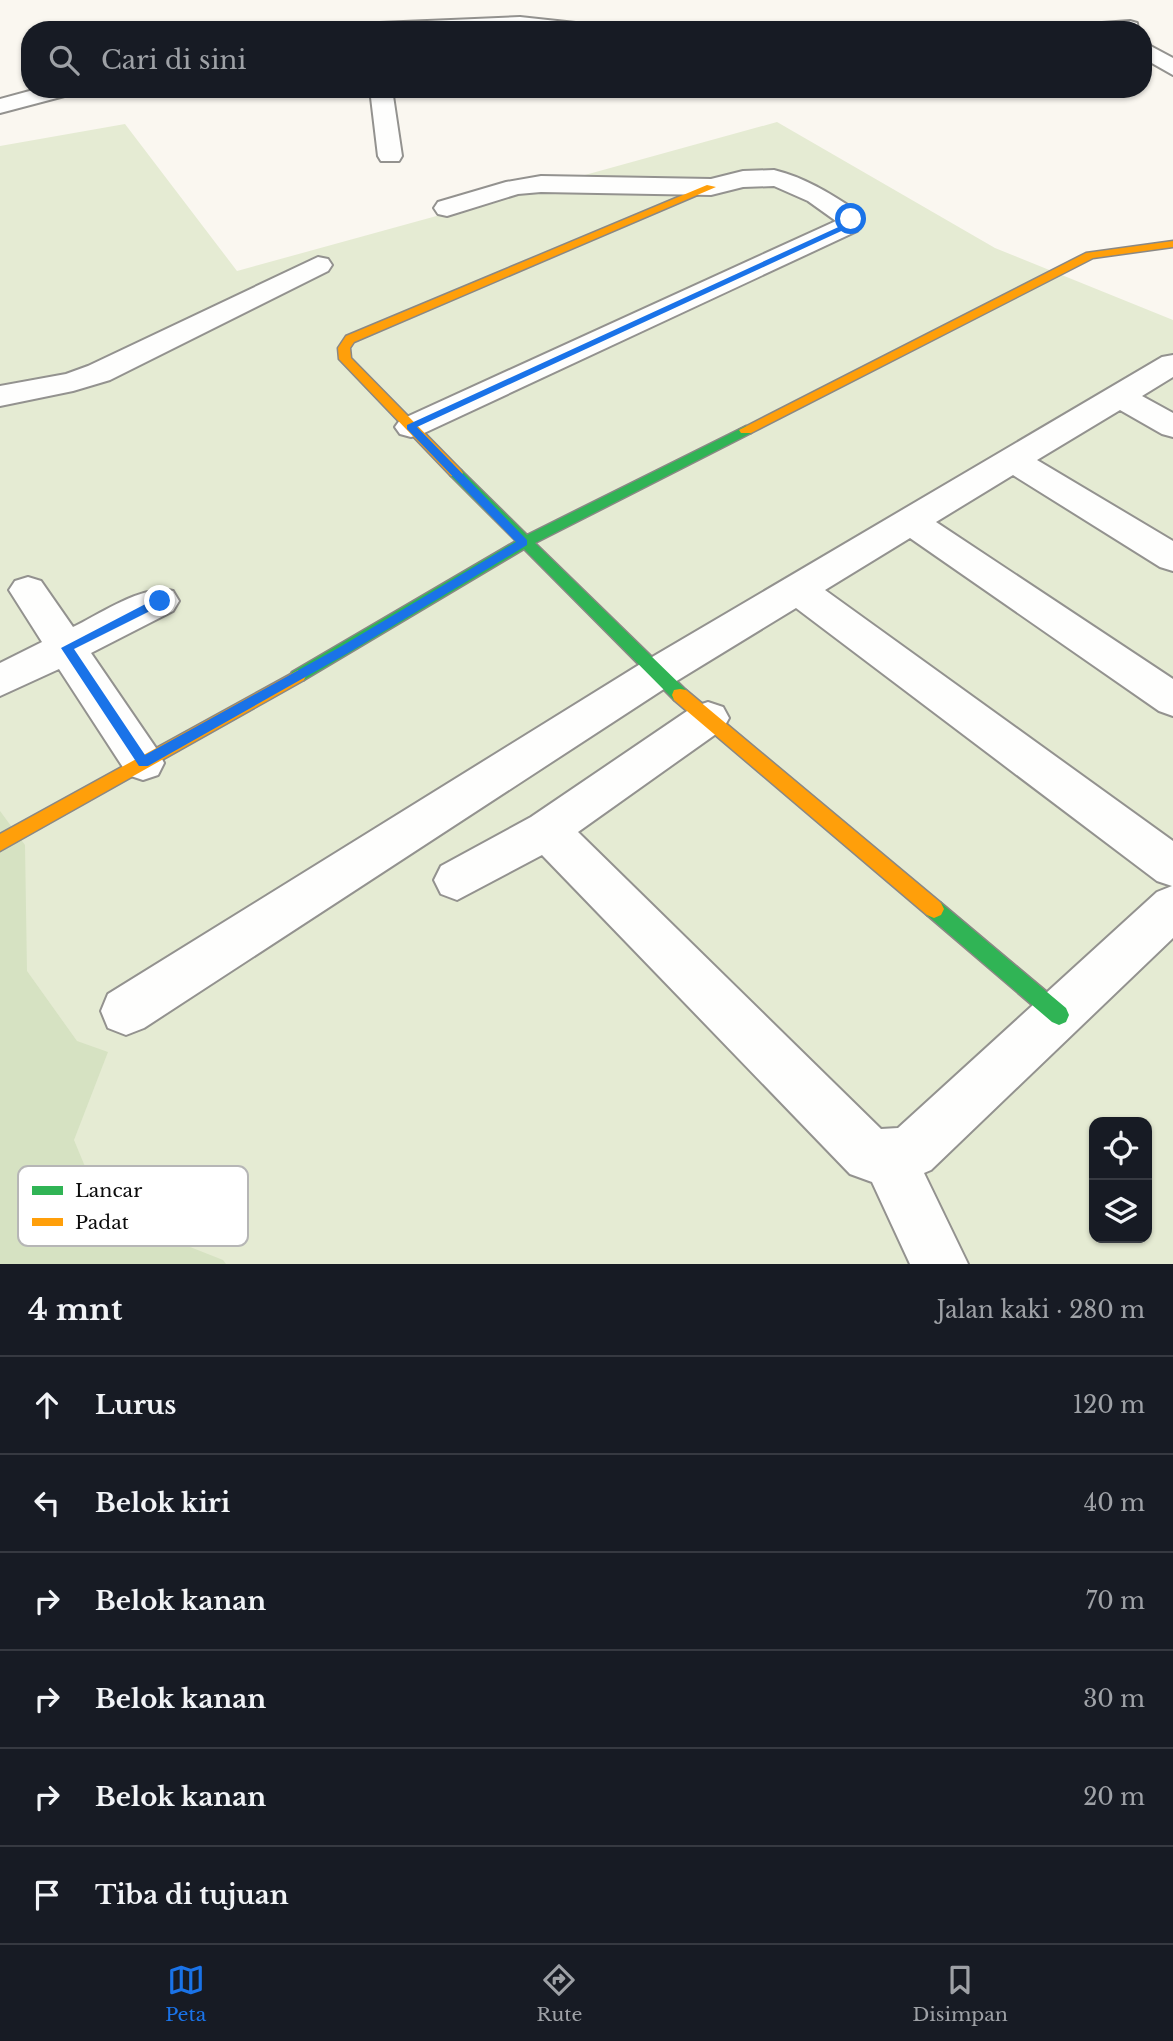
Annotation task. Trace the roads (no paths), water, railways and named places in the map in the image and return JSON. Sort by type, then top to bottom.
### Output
[{"type":"street","points":[[1152,54],[1173,68]]},
{"type":"street","points":[[0,106],[30,98]]},
{"type":"street","points":[[382,98],[390,156]]},
{"type":"street","points":[[411,427],[848,225],[851,219],[791,182],[774,178],[743,179],[711,187],[350,339],[344,348],[345,359],[523,543],[656,674],[1059,1015]]},
{"type":"street","points":[[447,208],[515,187],[541,184],[711,187]]},
{"type":"street","points":[[0,843],[344,650],[523,543],[1090,255],[1173,244]]},
{"type":"street","points":[[0,396],[73,382],[99,373],[318,265]]},
{"type":"street","points":[[126,1011],[656,674],[1173,364]]},
{"type":"street","points":[[1119,396],[1173,427]]},
{"type":"street","points":[[1012,460],[1173,558]]},
{"type":"street","points":[[910,521],[1173,700]]},
{"type":"street","points":[[797,589],[1173,867]]},
{"type":"street","points":[[28,590],[143,763]]},
{"type":"street","points":[[0,681],[160,601]]},
{"type":"street","points":[[457,880],[547,830],[708,719]]},
{"type":"street","points":[[547,830],[869,1154],[888,1157],[912,1151],[1173,907]]},
{"type":"street","points":[[888,1157],[939,1264]]}]
